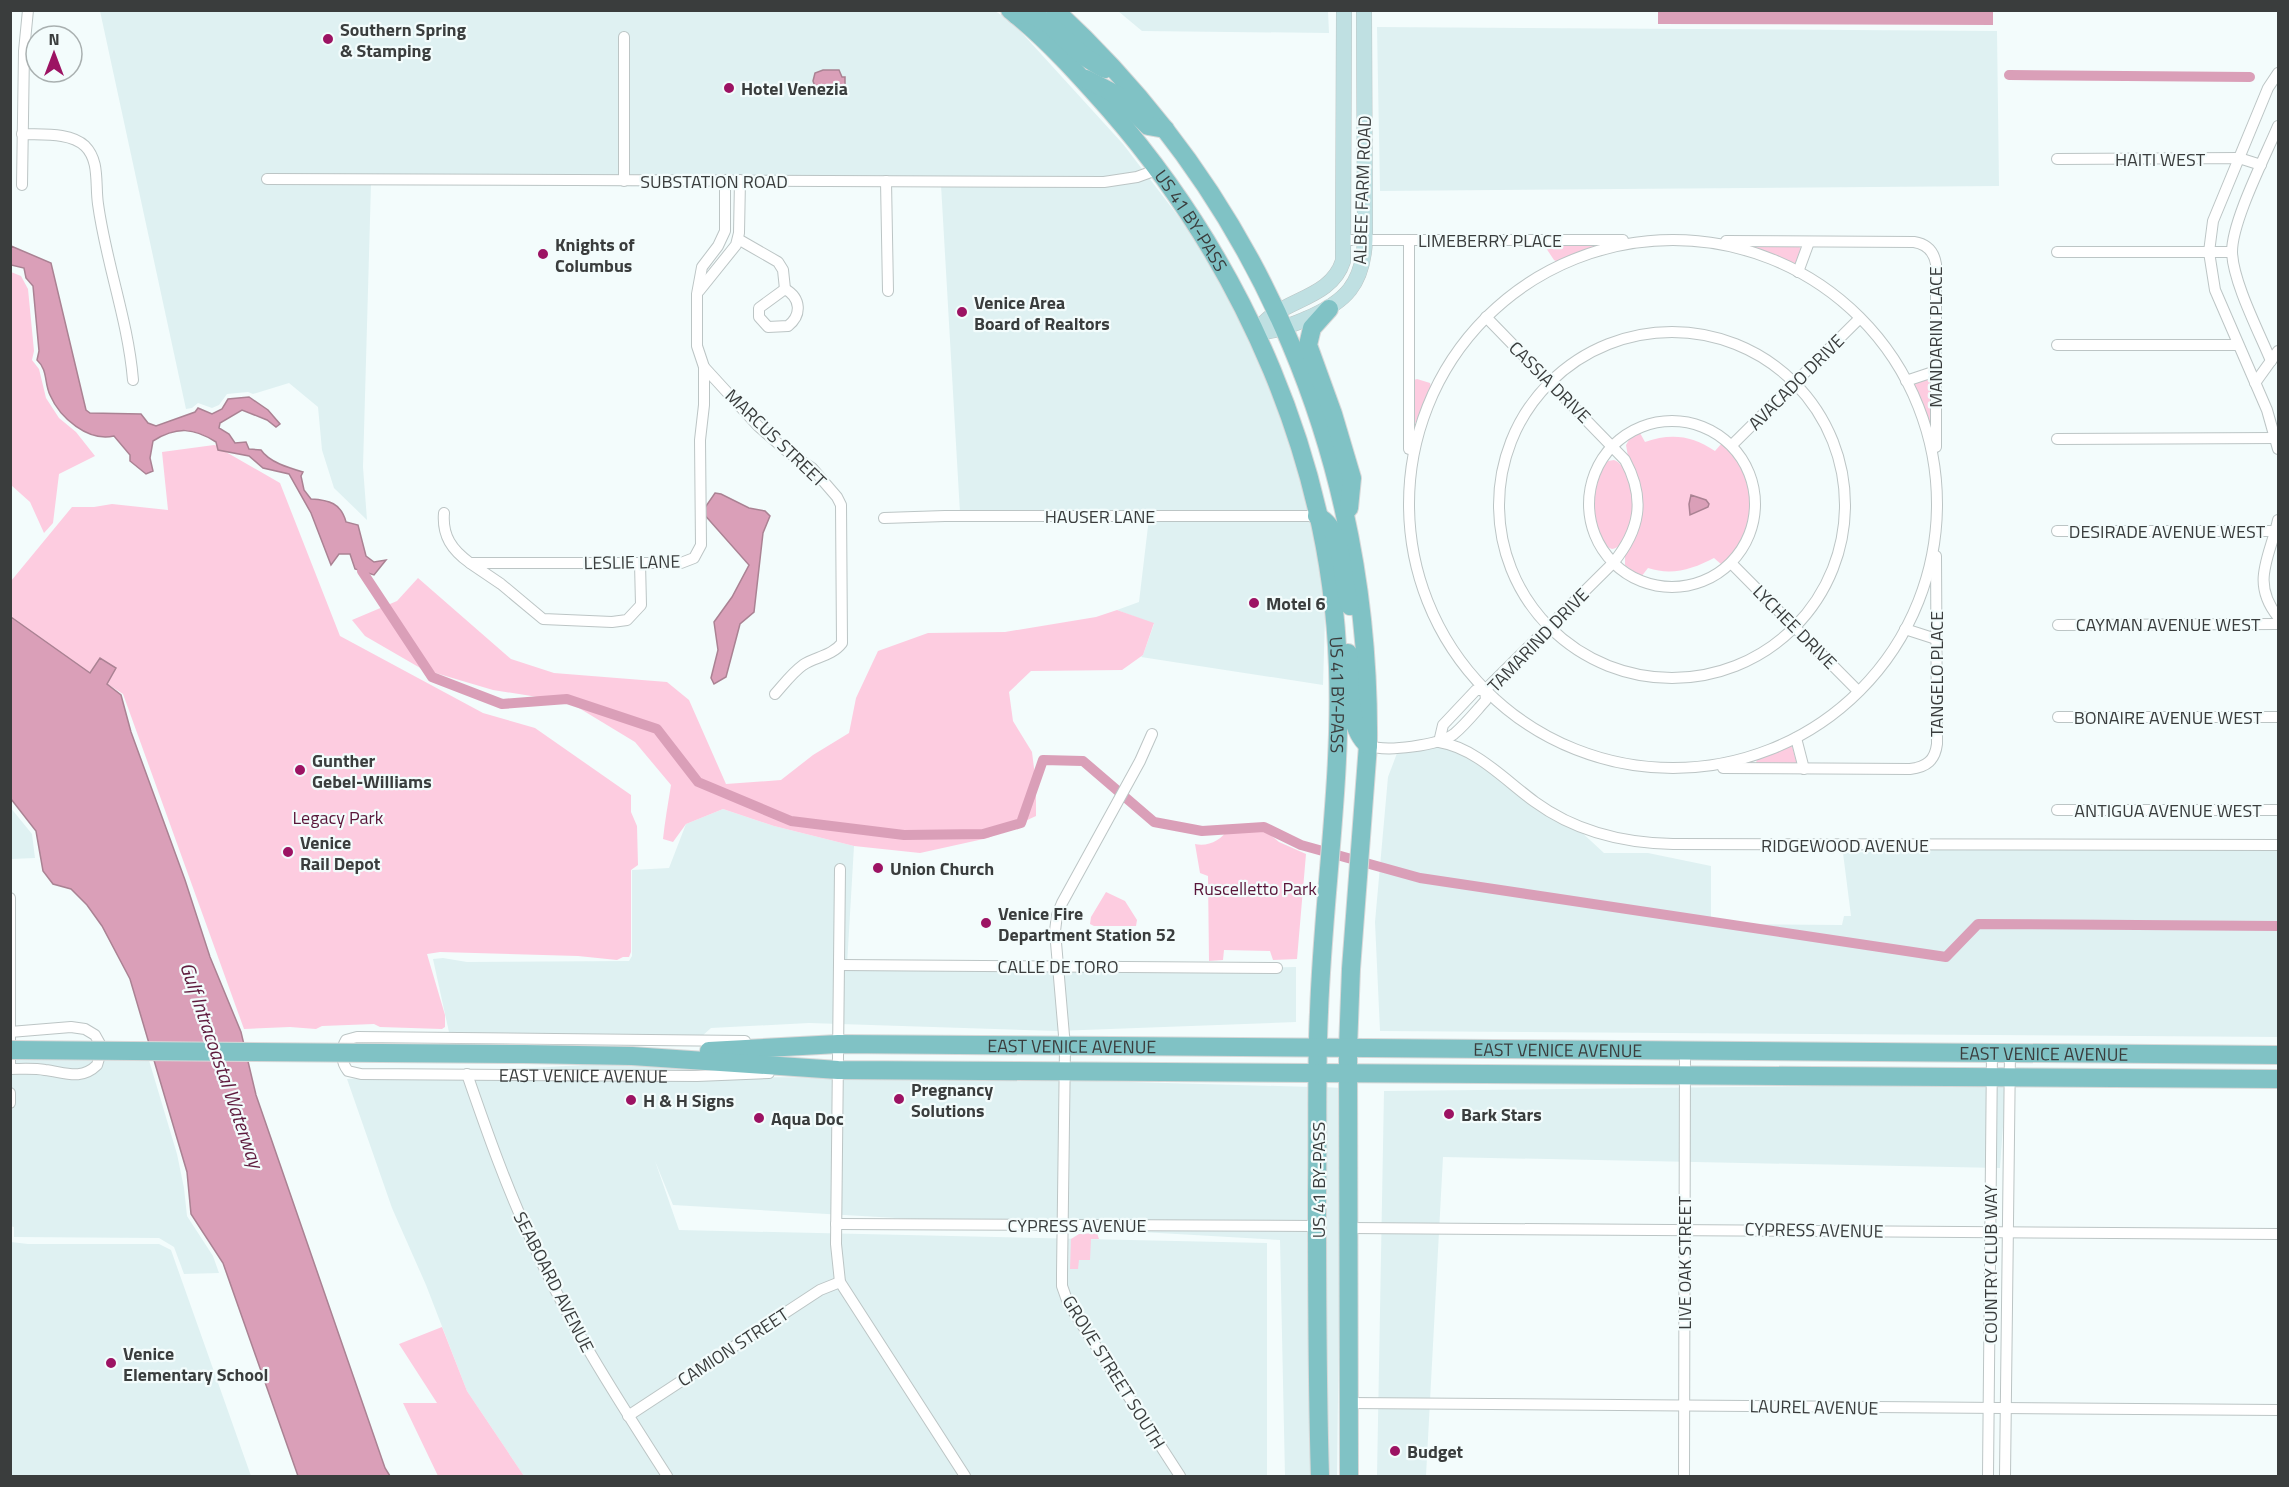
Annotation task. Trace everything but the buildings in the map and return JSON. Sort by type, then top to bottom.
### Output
[{"type":"main road","name":"US 41 BY-PASS","points":[[1055,10],[1126,83],[1165,129],[1180,148],[1239,239],[1284,328],[1323,429],[1348,525],[1363,628],[1368,701],[1368,745],[1348,1048],[1349,1476]]},
{"type":"main road","name":"ALBEE FARM ROAD","points":[[1257,332],[1266,319],[1276,312],[1321,289],[1334,279],[1343,261],[1344,10]]},
{"type":"main road","name":"ALBEE FARM ROAD","points":[[1257,332],[1284,328],[1329,309],[1347,294],[1359,277],[1365,240],[1364,10]]},
{"type":"main road","name":"US 41 BY-PASS","points":[[1013,13],[1079,76],[1159,169],[1195,220],[1220,262],[1257,332],[1288,413],[1305,464],[1328,567],[1334,616],[1338,691],[1332,820],[1320,978],[1318,1049],[1317,1403],[1320,1476]]},
{"type":"main road","points":[[1013,13],[1026,14],[1042,20],[1089,60],[1126,83]]},
{"type":"main road","points":[[1079,76],[1117,94],[1148,126],[1165,129]]},
{"type":"main road","points":[[1344,117],[1365,117]]},
{"type":"main road","points":[[1329,309],[1312,328],[1308,345],[1333,414],[1352,477],[1348,525]]},
{"type":"main road","points":[[1317,516],[1329,525],[1335,536],[1348,598],[1363,628]]},
{"type":"main road","points":[[1334,616],[1346,640],[1354,722],[1359,735],[1368,745]]},
{"type":"main road","name":"EAST VENICE AVENUE","points":[[11,1038],[632,1056],[838,1070],[2278,1079]]},
{"type":"main road","name":"EAST VENICE AVENUE","points":[[632,1056],[838,1044],[2278,1055]]},
{"type":"street","points":[[21,185],[24,51],[28,10]]},
{"type":"street","points":[[624,36],[624,181]]},
{"type":"street","points":[[2057,438],[2277,444],[2255,383],[2215,290],[2209,252],[2213,221],[2268,88],[2278,73]]},
{"type":"street","points":[[2271,361],[2238,280],[2232,252],[2238,223],[2278,126]]},
{"type":"street","points":[[22,134],[70,138],[86,148],[94,162],[99,215],[130,352],[133,380]]},
{"type":"street","name":"HAITI WEST","points":[[2057,159],[2239,158],[2261,165]]},
{"type":"street","name":"SUBSTATION ROAD","points":[[267,179],[1104,182],[1137,177],[1159,169]]},
{"type":"street","name":"LESLIE LANE","points":[[470,563],[640,563],[688,561],[694,558],[701,545],[700,440],[704,405],[704,367],[697,346],[697,294],[702,267],[718,246],[725,231],[725,180]]},
{"type":"street","points":[[697,294],[730,253],[738,239],[740,180]]},
{"type":"street","points":[[886,181],[888,291]]},
{"type":"street","points":[[738,239],[778,262],[783,270],[785,289]]},
{"type":"street","points":[[1344,240],[1409,240]]},
{"type":"street","name":"LIMEBERRY PLACE","points":[[1409,474],[1409,240],[1662,240]]},
{"type":"street","points":[[1662,240],[1702,241],[1744,250],[1798,272],[1836,297],[1884,348],[1906,381],[1928,433],[1936,476],[1936,529],[1926,578],[1905,629],[1881,668],[1828,717],[1797,738],[1745,758],[1695,768],[1642,767],[1583,753],[1532,728],[1502,706],[1485,690],[1449,646],[1419,579],[1412,540],[1409,474],[1414,445],[1432,396],[1458,351],[1486,317],[1518,291],[1567,263],[1608,248],[1662,240]]},
{"type":"street","name":"MANDARIN PLACE","points":[[1702,241],[1914,243],[1923,244],[1931,251],[1936,264],[1936,476]]},
{"type":"street","points":[[1798,272],[1809,243]]},
{"type":"street","points":[[2057,252],[2232,252]]},
{"type":"street","name":"CASSIA DRIVE","points":[[1486,317],[1613,446],[1632,473],[1638,503],[1633,533],[1613,563]]},
{"type":"street","name":"AVACADO DRIVE","points":[[1732,445],[1859,319]]},
{"type":"street","points":[[1673,331],[1707,334],[1739,344],[1769,360],[1795,381],[1817,409],[1834,440],[1843,474],[1846,509],[1844,533],[1834,567],[1813,606],[1795,628],[1764,652],[1739,664],[1701,676],[1670,679],[1631,673],[1599,661],[1571,645],[1549,627],[1526,597],[1510,565],[1502,541],[1498,506],[1500,480],[1510,443],[1528,410],[1550,382],[1577,360],[1607,345],[1639,334],[1673,331]]},
{"type":"street","points":[[2057,345],[2238,345]]},
{"type":"street","points":[[2255,383],[2278,351]]},
{"type":"street","name":"MARCUS STREET","points":[[704,367],[758,426],[789,453],[812,468],[841,505],[842,644],[801,667],[775,694]]},
{"type":"street","points":[[1906,381],[1936,371]]},
{"type":"street","points":[[1672,422],[1708,429],[1732,445],[1749,472],[1756,503],[1750,536],[1731,563],[1711,577],[1695,584],[1665,587],[1641,582],[1613,563],[1595,536],[1590,519],[1595,474],[1613,446],[1642,428],[1672,422]]},
{"type":"street","points":[[444,513],[444,530],[448,541],[457,553],[543,619],[612,622],[627,620],[641,605],[640,563]]},
{"type":"street","name":"HAUSER LANE","points":[[884,518],[1317,516]]},
{"type":"street","points":[[2277,525],[2265,561],[2263,582],[2268,601],[2278,617]]},
{"type":"street","name":"DESIRADE AVENUE WEST","points":[[2057,531],[2277,525]]},
{"type":"street","name":"TANGELO PLACE","points":[[1695,768],[1910,769],[1924,766],[1931,761],[1937,744],[1936,529]]},
{"type":"street","name":"TAMARIND DRIVE","points":[[1368,745],[1375,748],[1388,748],[1439,742],[1454,734],[1486,700],[1485,690],[1613,563]]},
{"type":"street","name":"LYCHEE DRIVE","points":[[1731,563],[1858,691]]},
{"type":"street","name":"CAYMAN AVENUE WEST","points":[[2058,625],[2278,624]]},
{"type":"street","points":[[1905,629],[1936,639]]},
{"type":"street","name":"BONAIRE AVENUE WEST","points":[[2058,717],[2278,717]]},
{"type":"street","name":"GROVE STREET SOUTH","points":[[1152,734],[1057,915],[1055,931],[1065,1047],[1062,1274],[1064,1295],[1180,1476]]},
{"type":"street","points":[[1797,738],[1804,769]]},
{"type":"street","name":"RIDGEWOOD AVENUE","points":[[1439,742],[1455,746],[1475,756],[1534,801],[1565,820],[1604,836],[1640,843],[2278,845]]},
{"type":"street","name":"ANTIGUA AVENUE WEST","points":[[2057,810],[2278,810]]},
{"type":"street","points":[[840,869],[836,1224],[840,1282],[965,1476]]},
{"type":"street","points":[[10,898],[10,1067],[73,1075],[84,1074],[97,1065],[100,1047],[95,1035],[82,1028],[11,1038]]},
{"type":"street","name":"CALLE DE TORO","points":[[840,965],[1277,968]]},
{"type":"street","name":"EAST VENICE AVENUE","points":[[838,1044],[693,1040],[357,1037],[346,1040],[343,1046],[342,1061],[348,1071],[354,1073],[697,1076],[838,1070]]},
{"type":"street","name":"LIVE OAK STREET","points":[[1684,1476],[1685,1050]]},
{"type":"street","name":"COUNTRY CLUB WAY","points":[[2001,1052],[2007,1233],[2005,1476]]},
{"type":"street","name":"COUNTRY CLUB WAY","points":[[1988,1476],[1989,1232],[2001,1052]]},
{"type":"street","name":"SEABOARD AVENUE","points":[[467,1074],[503,1175],[532,1244],[588,1350],[667,1476]]},
{"type":"street","points":[[10,1092],[10,1103]]},
{"type":"street","name":"CYPRESS AVENUE","points":[[836,1224],[1317,1226]]},
{"type":"street","name":"CYPRESS AVENUE","points":[[1350,1228],[2278,1234]]},
{"type":"street","name":"CAMION STREET","points":[[628,1416],[820,1290],[840,1282]]},
{"type":"street","name":"LAUREL AVENUE","points":[[1349,1403],[2278,1410]]},
{"type":"shaded area","points":[[1993,10],[1993,25],[1658,24],[1658,11]]},
{"type":"shaded area","points":[[100,11],[995,11],[1012,22],[1123,144],[1201,246],[1229,292],[1283,416],[1316,540],[1325,618],[1323,685],[1141,657],[1154,624],[1117,610],[1139,602],[1149,518],[960,513],[941,185],[706,187],[371,184],[363,467],[367,520],[334,488],[322,450],[318,407],[289,383],[253,394],[248,392],[227,394],[219,405],[212,408],[198,403],[186,409]]},
{"type":"shaded area","points":[[1118,11],[1328,11],[1329,33],[1142,31]]},
{"type":"shaded area","points":[[1377,27],[1997,31],[1999,186],[1380,191]]},
{"type":"shaded area","points":[[1399,748],[1457,748],[1565,817],[1604,853],[1648,853],[1711,866],[1711,919],[1714,924],[1842,925],[1844,916],[1851,916],[1843,853],[2091,843],[2278,846],[2278,1037],[1380,1031],[1375,922],[1388,777]]},
{"type":"shaded area","points":[[10,807],[32,834],[35,858],[11,859]]},
{"type":"shaded area","points":[[723,809],[774,826],[854,846],[847,965],[1179,969],[1296,967],[1296,1022],[1056,1031],[809,1023],[711,1028],[692,1045],[452,1046],[433,959],[443,958],[467,962],[629,961],[632,956],[632,870],[669,868],[686,824]]},
{"type":"shaded area","points":[[10,1056],[148,1057],[177,1154],[187,1216],[213,1256],[219,1273],[184,1274],[174,1247],[159,1238],[14,1237],[14,1227],[10,1226]]},
{"type":"shaded area","points":[[632,1062],[696,1066],[708,1077],[991,1078],[1312,1087],[1315,1476],[1285,1476],[1280,1240],[673,1205],[655,1161],[679,1230],[1267,1243],[1267,1476],[524,1476],[467,1391],[426,1285],[392,1208],[347,1079]]},
{"type":"shaded area","points":[[2006,1084],[2000,1168],[1443,1157],[1426,1476],[1377,1476],[1384,1091]]},
{"type":"shaded area","points":[[1323,1087],[1342,1088],[1337,1476],[1326,1476]]},
{"type":"shaded area","name":"Venice Elementary School","points":[[11,1242],[159,1244],[171,1250],[251,1476],[11,1476]]},
{"type":"green space","points":[[1550,244],[1597,246],[1558,262],[1546,248]]},
{"type":"green space","points":[[1798,246],[1802,249],[1794,264],[1751,247]]},
{"type":"green space","points":[[11,272],[21,276],[28,289],[34,351],[32,360],[39,369],[46,398],[59,418],[76,432],[95,456],[59,474],[53,523],[44,533],[30,502],[11,485]]},
{"type":"green space","points":[[1930,378],[1930,426],[1914,386],[1915,382]]},
{"type":"green space","points":[[1414,380],[1430,383],[1431,387],[1414,426]]},
{"type":"green space","points":[[1640,433],[1645,442],[1663,437],[1681,437],[1698,442],[1715,451],[1722,443],[1735,457],[1744,472],[1749,488],[1751,504],[1749,521],[1744,536],[1735,551],[1722,565],[1714,558],[1682,570],[1665,571],[1648,568],[1641,577],[1625,565],[1625,556],[1640,524],[1626,445],[1630,438]]},
{"type":"green space","name":"Legacy Park","points":[[214,445],[227,448],[226,452],[280,483],[340,636],[483,713],[535,728],[631,795],[631,812],[637,826],[638,865],[631,870],[631,952],[629,957],[617,960],[578,956],[440,952],[427,954],[445,1015],[445,1027],[442,1029],[380,1027],[374,1024],[322,1026],[316,1029],[290,1027],[244,1029],[123,694],[65,657],[11,617],[11,581],[72,507],[112,504],[168,510],[162,452]]},
{"type":"green space","points":[[1614,460],[1622,467],[1628,478],[1632,492],[1632,507],[1627,535],[1621,544],[1612,549],[1603,543],[1598,533],[1594,521],[1594,508],[1595,494],[1602,469],[1608,461]]},
{"type":"green space","points":[[418,578],[511,659],[554,673],[667,682],[689,700],[726,784],[781,780],[813,755],[849,733],[856,698],[878,651],[928,633],[1005,632],[1096,617],[1117,610],[1154,623],[1143,655],[1122,670],[1031,671],[1009,692],[1013,721],[1032,752],[1036,784],[1036,816],[988,838],[920,853],[854,846],[774,826],[723,809],[686,824],[673,842],[663,839],[671,785],[635,742],[569,702],[493,690],[422,669],[365,636],[352,620],[397,601]]},
{"type":"green space","points":[[1792,746],[1797,764],[1756,763],[1757,759]]},
{"type":"green space","name":"Ruscelletto Park","points":[[1248,824],[1266,831],[1279,842],[1306,854],[1297,959],[1273,960],[1270,951],[1224,950],[1223,960],[1209,961],[1208,876],[1200,873],[1195,844],[1214,842],[1228,829]]},
{"type":"green space","points":[[1106,892],[1125,901],[1137,920],[1136,926],[1094,926],[1090,924],[1091,917]]},
{"type":"green space","points":[[1097,1233],[1099,1239],[1091,1239],[1090,1260],[1079,1260],[1078,1269],[1070,1269],[1071,1239],[1079,1234]]},
{"type":"green space","points":[[442,1327],[467,1391],[524,1476],[438,1476],[403,1403],[437,1403],[399,1344]]},
{"type":"water","points":[[823,70],[839,70],[842,77],[845,77],[845,87],[840,90],[839,94],[823,94],[816,90],[813,81],[815,73]]},
{"type":"water","points":[[11,246],[51,263],[86,410],[90,413],[141,414],[148,423],[156,426],[195,412],[198,408],[212,414],[222,409],[228,399],[249,397],[268,410],[280,424],[276,427],[267,420],[242,410],[220,423],[219,428],[229,434],[235,443],[246,442],[249,449],[261,450],[274,461],[303,472],[301,476],[304,490],[311,499],[323,500],[337,507],[346,522],[358,525],[366,556],[374,562],[386,560],[374,575],[355,569],[350,554],[339,554],[331,565],[311,513],[289,474],[263,468],[249,456],[218,450],[216,442],[200,434],[178,431],[153,441],[150,458],[153,471],[146,474],[130,461],[130,455],[114,436],[104,437],[85,432],[68,420],[50,395],[43,368],[37,360],[39,351],[33,286],[26,278],[24,268],[11,265]]},
{"type":"water","points":[[715,493],[749,508],[765,511],[770,516],[763,533],[754,612],[740,624],[726,677],[714,684],[711,678],[718,650],[714,622],[732,597],[749,565],[702,512]]},
{"type":"water","points":[[1691,495],[1706,500],[1708,507],[1690,515]]},
{"type":"water","name":"Gulf Intracoastal Waterway","points":[[11,617],[90,673],[100,658],[116,668],[107,684],[121,695],[131,732],[185,880],[210,957],[241,1032],[256,1095],[385,1468],[390,1476],[298,1476],[223,1263],[191,1214],[187,1172],[130,979],[102,926],[87,905],[71,889],[53,884],[43,871],[36,831],[11,799]]},
{"type":"waterway","points":[[2009,75],[2250,77]]},
{"type":"waterway","points":[[362,571],[432,677],[502,704],[567,699],[657,729],[698,782],[791,821],[904,835],[983,834],[1021,823],[1043,760],[1083,761],[1154,822],[1202,831],[1264,827],[1301,845],[1420,878],[1946,957],[1978,924],[2278,926]]},
{"type":"place","name":"Southern Spring & Stamping","points":[[328,39]]},
{"type":"place","name":"Hotel Venezia","points":[[729,88]]},
{"type":"place","name":"Knights of Columbus","points":[[543,254]]},
{"type":"place","name":"Venice Area Board of Realtors","points":[[962,312]]},
{"type":"place","name":"Motel 6","points":[[1254,603]]},
{"type":"place","name":"Gunther Gebel-Williams","points":[[300,770]]},
{"type":"place","name":"Venice Rail Depot","points":[[288,852]]},
{"type":"place","name":"Union Church","points":[[878,868]]},
{"type":"place","name":"Venice Fire Department Station 52","points":[[986,923]]},
{"type":"place","name":"Pregnancy Solutions","points":[[899,1099]]},
{"type":"place","name":"H & H Signs","points":[[631,1100]]},
{"type":"place","name":"Bark Stars","points":[[1449,1114]]},
{"type":"place","name":"Aqua Doc","points":[[759,1118]]},
{"type":"place","name":"Venice Elementary School","points":[[111,1363]]},
{"type":"place","name":"Budget","points":[[1395,1451]]}]
